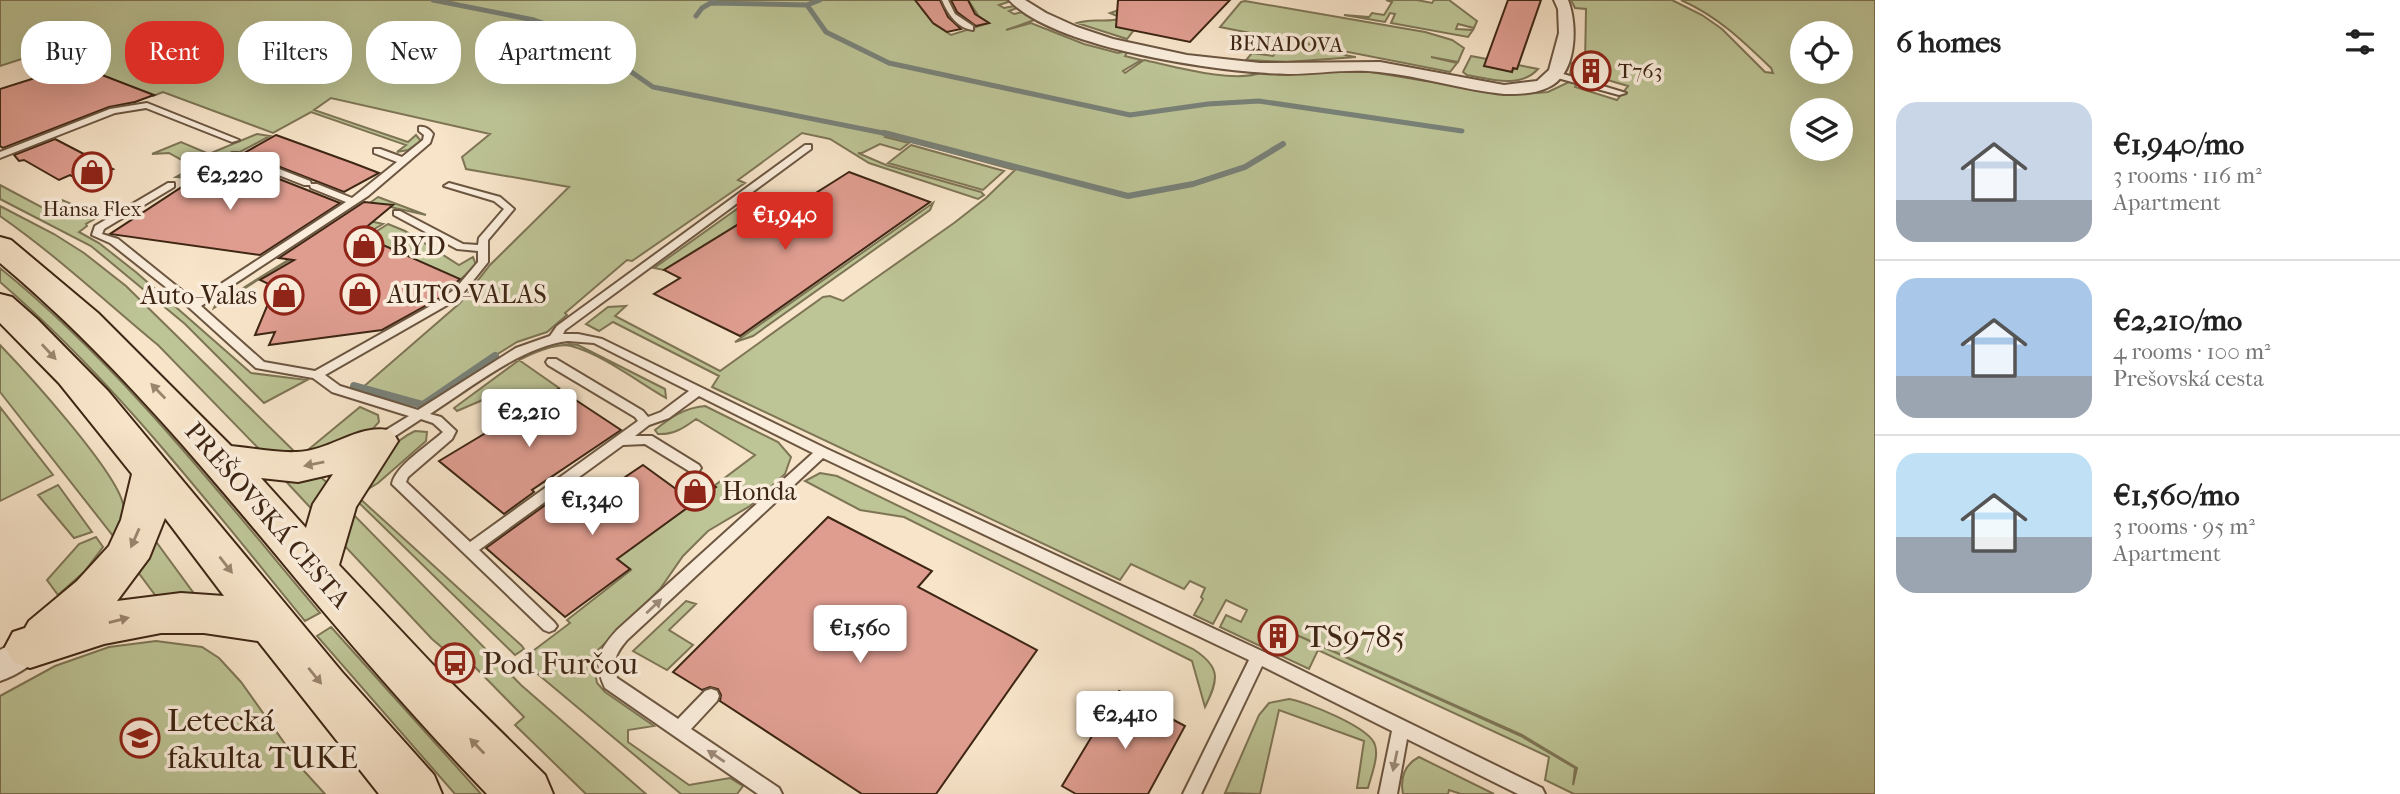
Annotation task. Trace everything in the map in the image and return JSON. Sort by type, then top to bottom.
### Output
[{"type":"highway","name":"PREŠOVSKÁ CESTA","points":[[0,247],[68,302],[166,400],[424,690],[526,794]]},
{"type":"highway","points":[[0,304],[79,384],[414,794]]},
{"type":"highway","points":[[221,460],[298,467],[327,461],[378,441]]},
{"type":"highway","points":[[315,569],[335,504],[378,441]]},
{"type":"highway","points":[[15,657],[74,613],[123,561],[140,529],[153,473]]},
{"type":"highway","points":[[15,657],[126,617],[183,612],[272,623]]},
{"type":"street","name":"BENADOVA","points":[[1016,0],[1037,13],[1087,35],[1154,53],[1205,62],[1290,69],[1381,67],[1517,90],[1545,84],[1558,73]]},
{"type":"street","points":[[1558,73],[1568,17],[1561,0]]},
{"type":"lane","points":[[945,0],[952,15],[970,29]]},
{"type":"lane","points":[[1558,73],[1622,93]]},
{"type":"lane","points":[[0,155],[113,111],[146,105],[235,140]]},
{"type":"lane","points":[[194,306],[353,202],[429,137],[429,134],[422,130]]},
{"type":"lane","points":[[555,338],[561,328],[808,148]]},
{"type":"lane","points":[[377,151],[404,161]]},
{"type":"lane","points":[[235,155],[353,202]]},
{"type":"lane","points":[[171,185],[96,232],[100,237],[114,241],[194,306],[260,365],[317,375],[336,389],[437,420],[450,431],[403,474],[398,480],[399,484],[549,626]]},
{"type":"lane","points":[[317,375],[445,302],[471,279],[483,261],[483,240],[509,209],[497,200],[449,186]]},
{"type":"lane","points":[[397,213],[461,247],[483,248]]},
{"type":"lane","points":[[378,441],[520,351],[555,338],[578,337],[597,341],[822,452],[1258,657],[1536,794]]},
{"type":"lane","points":[[552,362],[639,415],[645,422]]},
{"type":"lane","points":[[469,550],[539,496],[645,422],[664,415],[697,391]]},
{"type":"lane","points":[[618,443],[631,439],[647,439],[694,468]]},
{"type":"lane","points":[[773,794],[611,683],[605,672],[604,662],[610,649],[822,452]]},
{"type":"lane","points":[[1192,794],[1258,657]]},
{"type":"lane","points":[[679,730],[711,696]]},
{"type":"lane","points":[[1388,794],[1401,727]]},
{"type":"green space","points":[[0,0],[921,0],[922,9],[931,20],[945,19],[934,24],[951,35],[989,23],[980,17],[967,20],[964,18],[978,15],[968,0],[1006,0],[1008,2],[999,5],[1004,8],[1014,6],[1017,8],[1009,11],[1014,14],[1023,12],[1037,19],[1006,30],[1031,23],[1084,44],[1118,53],[1128,51],[1125,56],[1141,60],[1123,71],[1125,73],[1144,60],[1205,73],[1237,76],[1263,72],[1371,72],[1511,95],[1548,92],[1571,81],[1577,83],[1575,87],[1617,100],[1628,86],[1594,76],[1602,70],[1588,66],[1576,75],[1570,74],[1572,63],[1585,65],[1586,9],[1575,8],[1571,0],[1672,0],[1722,29],[1765,72],[1773,73],[1771,68],[1729,29],[1681,0],[1875,0],[1875,794],[1574,794],[1545,780],[1549,757],[1318,650],[1309,669],[1220,627],[1226,615],[1241,622],[1247,610],[1226,600],[1213,624],[1194,615],[1203,599],[1201,597],[1205,588],[1190,581],[1184,589],[1131,564],[1120,580],[712,387],[719,376],[613,322],[599,331],[586,324],[608,307],[626,306],[615,316],[720,371],[823,297],[830,296],[843,301],[954,223],[986,198],[1015,170],[887,135],[885,137],[909,143],[900,150],[880,144],[858,153],[886,165],[981,192],[984,195],[978,199],[869,163],[830,139],[802,133],[738,180],[745,183],[632,261],[627,260],[547,332],[517,342],[431,401],[418,404],[362,388],[460,303],[490,265],[569,187],[466,169],[462,157],[490,134],[331,98],[314,110],[408,142],[416,135],[421,141],[408,150],[397,152],[406,145],[311,112],[273,133],[163,92],[153,96],[111,79],[111,21],[21,21],[21,59],[0,66]],"holes":[[[1290,632],[1522,735],[1577,768],[1573,785],[1575,768],[1521,736]]]},
{"type":"green space","points":[[1386,0],[1432,3],[1434,0],[1449,0],[1477,21],[1474,28],[1458,24],[1456,29],[1473,30],[1468,37],[1391,23],[1395,14],[1390,13],[1385,22],[1344,15],[1384,15],[1392,2]]},
{"type":"green space","points":[[1241,2],[1425,32],[1452,40],[1464,48],[1458,62],[1431,57],[1457,63],[1450,72],[1220,27]]},
{"type":"green space","points":[[1119,10],[1134,30],[1127,39],[1077,23],[1122,18],[1110,13]]},
{"type":"green space","points":[[1264,39],[1356,57],[1287,62],[1246,60],[1252,53],[1273,56],[1279,48],[1261,43]]},
{"type":"green space","points":[[1471,56],[1487,59],[1485,66],[1512,71],[1518,65],[1538,69],[1531,75],[1513,81],[1485,79],[1463,72]]},
{"type":"green space","points":[[257,134],[270,136],[191,178],[176,177],[194,167],[169,153],[152,154],[181,142],[209,154]]},
{"type":"green space","points":[[911,145],[1004,171],[983,190],[888,163]]},
{"type":"green space","points":[[0,185],[43,208],[62,200],[100,216],[86,224],[79,232],[99,243],[137,273],[251,373],[307,380],[264,403],[185,324],[91,246],[0,199]]},
{"type":"green space","points":[[763,194],[771,196],[756,209],[760,211],[664,270],[654,268],[751,199]]},
{"type":"green space","points":[[378,197],[426,215],[373,203],[355,218],[383,224],[369,232],[333,238],[312,248],[214,308],[224,294],[235,289],[240,290],[301,252]]},
{"type":"green space","points":[[933,203],[930,210],[753,336],[735,342]]},
{"type":"green space","points":[[0,206],[84,253],[126,286],[301,458],[261,451],[158,345],[61,263],[0,216]]},
{"type":"green space","points":[[388,224],[405,231],[459,265],[473,257],[476,265],[460,280],[364,239]]},
{"type":"green space","points":[[0,268],[45,306],[128,389],[207,477],[320,613],[305,621],[197,488],[122,402],[83,360],[0,282]]},
{"type":"green space","points":[[0,345],[69,423],[117,489],[123,509],[117,541],[0,392]]},
{"type":"green space","points":[[561,345],[578,345],[665,389],[666,398],[595,355]]},
{"type":"green space","points":[[519,360],[559,388],[517,413],[492,396],[457,411],[454,408]]},
{"type":"green space","points":[[705,406],[778,442],[791,457],[785,474],[750,506],[708,531],[683,556],[660,589],[598,650],[593,663],[597,683],[605,692],[654,726],[628,730],[628,742],[689,785],[730,778],[743,786],[737,794],[681,794],[521,660],[570,623],[567,620],[631,570],[617,559],[755,455],[696,419],[673,432],[658,434],[655,430],[678,414]]},
{"type":"green space","points":[[0,407],[53,475],[0,501]]},
{"type":"green space","points":[[360,407],[378,415],[379,422],[370,432],[315,455],[309,449]]},
{"type":"green space","points":[[415,431],[427,432],[426,441],[378,483],[357,496],[522,646],[524,649],[515,655],[353,497],[388,451]]},
{"type":"green space","points":[[315,472],[332,487],[320,518],[280,475]]},
{"type":"green space","points":[[820,473],[837,476],[1193,649],[1209,662],[1215,674],[1213,689],[1205,707],[1192,661],[904,517],[860,510],[805,481]]},
{"type":"green space","points":[[58,485],[92,532],[74,538],[38,495]]},
{"type":"green space","points":[[346,507],[521,685],[646,794],[586,794],[515,725],[524,717],[465,657],[458,661],[432,639],[341,542]]},
{"type":"green space","points":[[96,537],[103,547],[84,572],[58,595],[47,580],[79,544]]},
{"type":"green space","points":[[155,543],[195,595],[158,599],[135,568]]},
{"type":"green space","points":[[686,601],[696,604],[669,630],[693,645],[667,670],[633,651]]},
{"type":"green space","points":[[331,627],[481,794],[455,794],[317,636]]},
{"type":"green space","name":"Letecká fakulta TUKE","points":[[156,641],[202,647],[219,658],[241,682],[305,772],[325,794],[0,794],[0,696],[55,666],[109,647]]},
{"type":"green space","points":[[1289,699],[1336,716],[1371,738],[1376,755],[1368,788],[1357,788],[1364,741],[1279,710],[1260,794],[1225,793],[1259,715],[1269,703]]},
{"type":"green space","points":[[1419,757],[1494,794],[1461,794],[1449,790],[1448,794],[1403,794],[1404,772]]},
{"type":"building","points":[[915,0],[940,0],[948,17],[961,29],[947,32],[933,23]]},
{"type":"building","points":[[951,0],[968,0],[975,14],[989,23],[976,26],[957,12]]},
{"type":"building","points":[[1118,0],[1230,0],[1190,42],[1116,27]]},
{"type":"building","points":[[1508,0],[1541,0],[1517,69],[1513,68],[1512,72],[1484,66]]},
{"type":"building","points":[[111,78],[154,95],[109,107],[3,148],[0,146],[0,89],[21,82],[111,84]]},
{"type":"building","points":[[276,135],[379,173],[344,192],[244,153]]},
{"type":"building","points":[[55,139],[113,169],[81,181],[70,175],[59,180],[24,160],[19,161],[14,155]]},
{"type":"building","points":[[231,160],[340,203],[260,255],[110,234],[217,164]]},
{"type":"building","points":[[849,172],[930,202],[740,336],[654,294],[680,278],[664,270],[760,211],[776,218]]},
{"type":"building","name":"AUTO-VALAS","points":[[364,202],[393,205],[358,234],[460,279],[440,298],[382,330],[269,345],[275,332],[255,335],[275,287],[260,280],[294,260],[279,258]]},
{"type":"building","points":[[559,389],[621,430],[532,490],[534,492],[504,514],[439,461]]},
{"type":"building","points":[[643,465],[676,489],[697,475],[716,487],[617,559],[630,569],[565,617],[486,548],[548,503],[566,517]]},
{"type":"building","points":[[828,517],[932,571],[918,587],[1037,650],[936,794],[862,794],[720,701],[718,689],[710,687],[702,690],[673,672]]},
{"type":"building","points":[[1119,691],[1185,726],[1148,794],[1076,794],[1062,786]]},
{"type":"waterway","points":[[433,0],[537,21]]},
{"type":"waterway","points":[[807,5],[820,0]]},
{"type":"waterway","points":[[696,16],[702,8],[714,1]]},
{"type":"waterway","points":[[711,3],[807,5]]},
{"type":"waterway","points":[[807,5],[826,32],[889,63],[1130,115],[1208,104],[1259,101],[1462,131]]},
{"type":"waterway","points":[[636,75],[653,87],[887,134]]},
{"type":"waterway","points":[[887,134],[893,135]]},
{"type":"waterway","points":[[887,134],[1128,196],[1193,184],[1245,167],[1283,144]]},
{"type":"waterway","points":[[354,386],[423,405],[495,356]]},
{"type":"place","name":"T763","points":[[1591,71]]},
{"type":"place","name":"Hansa Flex","points":[[92,172]]},
{"type":"place","name":"BYD","points":[[364,246]]},
{"type":"place","name":"AUTO-VALAS","points":[[360,294]]},
{"type":"place","name":"Auto-Valas","points":[[284,295]]},
{"type":"place","name":"Honda","points":[[695,491]]},
{"type":"place","name":"TS9785","points":[[1278,636]]},
{"type":"place","name":"Pod Furčou","points":[[455,663]]},
{"type":"place","name":"Letecká fakulta TUKE","points":[[140,738]]}]
